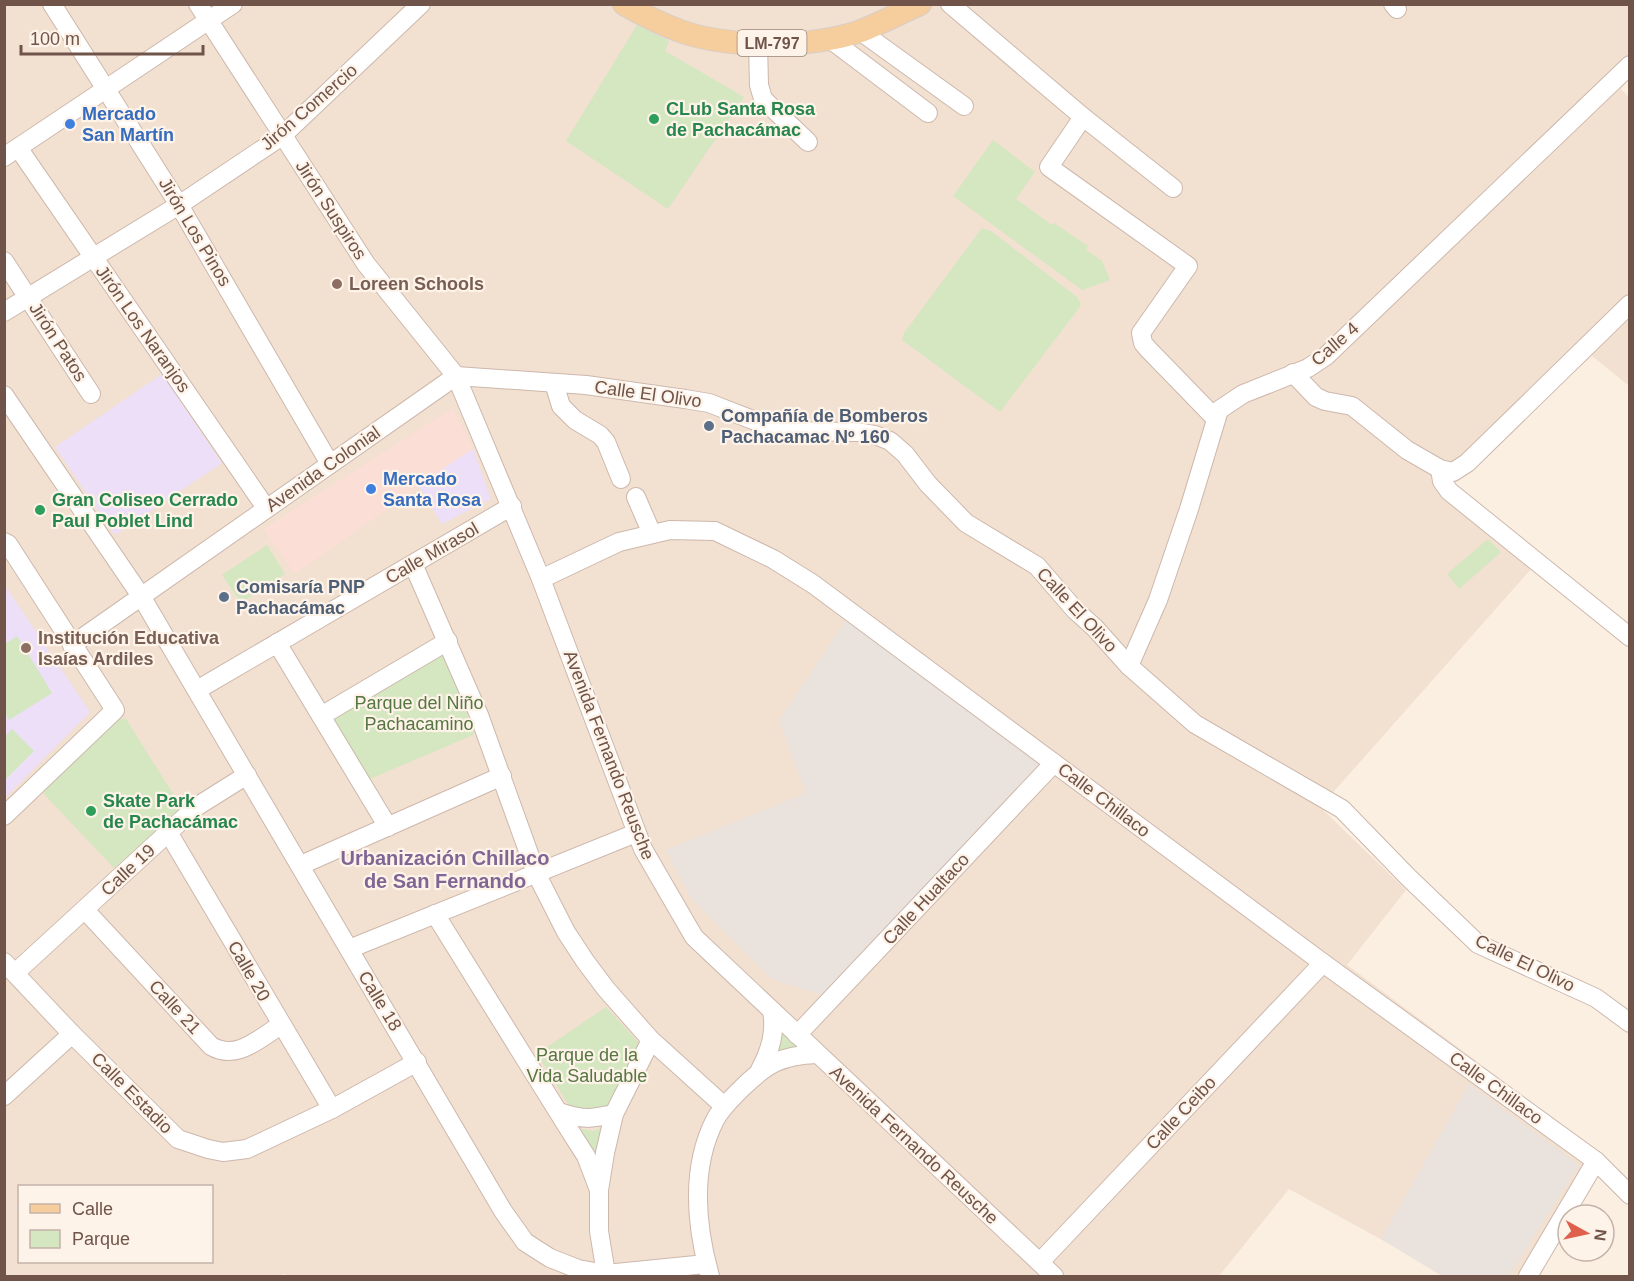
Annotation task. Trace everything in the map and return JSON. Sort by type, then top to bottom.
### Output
[{"type":"main road","name":"LM-797","points":[[624,4],[683,32],[718,41],[758,43],[830,39],[860,31],[920,4]]},
{"type":"street","name":"Jirón Los Pinos","points":[[52,4],[179,204],[330,464]]},
{"type":"street","name":"Jirón Suspiros","points":[[198,4],[366,264],[456,376]]},
{"type":"street","points":[[12,153],[233,4]]},
{"type":"street","name":"Jirón Comercio","points":[[4,312],[179,204],[282,136],[421,4]]},
{"type":"street","points":[[950,4],[1083,117],[1173,188]]},
{"type":"street","points":[[860,31],[964,106]]},
{"type":"street","points":[[830,39],[928,113]]},
{"type":"street","points":[[758,43],[759,84],[763,99],[808,142]]},
{"type":"street","name":"Calle 4","points":[[1129,666],[1158,600],[1190,509],[1219,410],[1243,394],[1308,368],[1326,356],[1629,65]]},
{"type":"street","points":[[1083,117],[1049,167],[1188,266],[1141,333],[1143,343],[1148,349],[1216,419]]},
{"type":"street","name":"Jirón Los Naranjos","points":[[12,153],[94,257],[266,508]]},
{"type":"street","name":"Jirón Patos","points":[[4,261],[91,394]]},
{"type":"street","points":[[1293,373],[1316,397],[1352,406],[1407,450],[1440,469],[1453,472],[1467,463],[1629,304]]},
{"type":"street","name":"Calle El Olivo","points":[[456,376],[554,383],[709,403],[771,427],[791,431],[858,432],[890,441],[966,523],[1037,566],[1075,610],[1095,628],[1129,666],[1195,724],[1342,809],[1478,944],[1596,998],[1629,1023]]},
{"type":"street","name":"Avenida Colonial","points":[[72,645],[456,376]]},
{"type":"street","name":"Avenida Fernando Reusche","points":[[456,376],[541,579],[636,833],[694,937],[1054,1276]]},
{"type":"street","points":[[554,383],[561,406],[575,420],[600,435],[606,442],[621,479]]},
{"type":"street","name":"Calle 18","points":[[4,395],[141,596],[503,1211],[525,1242],[550,1258],[578,1269],[606,1274],[708,1270]]},
{"type":"street","points":[[1440,469],[1442,481],[1449,491],[1629,637]]},
{"type":"street","points":[[636,497],[652,534]]},
{"type":"street","name":"Calle Mirasol","points":[[197,690],[512,506]]},
{"type":"street","name":"Calle Chillaco","points":[[541,579],[619,542],[670,530],[715,531],[773,559],[813,584],[1323,963],[1596,1161],[1629,1195]]},
{"type":"street","points":[[4,542],[8,544],[115,710],[4,816]]},
{"type":"street","points":[[413,564],[448,641],[502,776],[536,873],[566,932],[606,989],[651,1040],[724,1106]]},
{"type":"street","points":[[321,716],[448,641]]},
{"type":"street","points":[[278,644],[388,827]]},
{"type":"street","name":"Calle Hualtaco","points":[[797,1035],[1054,763]]},
{"type":"street","name":"Calle 19","points":[[10,968],[84,910],[196,807],[248,775]]},
{"type":"street","points":[[301,865],[502,776]]},
{"type":"street","name":"Calle 20","points":[[168,832],[332,1109]]},
{"type":"street","points":[[349,950],[636,833]]},
{"type":"street","name":"Calle 21","points":[[84,910],[211,1046],[221,1052],[243,1048],[281,1025]]},
{"type":"street","points":[[435,915],[586,1156],[600,1190]]},
{"type":"street","name":"Calle Ceibo","points":[[1040,1262],[1323,963]]},
{"type":"street","name":"Calle Estadio","points":[[10,968],[72,1034],[178,1139],[223,1152],[247,1149],[332,1109],[417,1062]]},
{"type":"street","points":[[760,1070],[772,1040],[774,1029],[772,1011]]},
{"type":"street","points":[[4,1096],[72,1034]]},
{"type":"street","points":[[606,1274],[598,1231],[604,1153],[614,1114],[651,1040]]},
{"type":"street","points":[[708,1270],[697,1206],[698,1180],[703,1154],[715,1120],[724,1106],[760,1070],[790,1056],[817,1054]]},
{"type":"street","points":[[559,1112],[576,1118],[589,1119],[614,1114]]},
{"type":"street","points":[[1528,1276],[1596,1161]]},
{"type":"shaded area","points":[[5,5],[1629,5],[1629,80],[1621,89],[1630,98],[1629,386],[1592,356],[1452,482],[1540,559],[1320,807],[1406,890],[1347,965],[1604,1156],[1578,1203],[1556,1203],[1556,1242],[1537,1276],[1448,1276],[1289,1189],[1219,1276],[290,1276],[283,1274],[278,1276],[5,1276]]},
{"type":"shaded area","points":[[162,374],[222,463],[115,535],[55,447]]},
{"type":"shaded area","name":"Mercado Santa Rosa","points":[[453,408],[473,449],[295,574],[263,529]]},
{"type":"shaded area","points":[[473,449],[491,499],[442,524],[418,485]]},
{"type":"shaded area","name":"Institución Educativa Isaías Ardiles","points":[[4,584],[90,712],[5,798],[4,798]]},
{"type":"shaded area","points":[[846,620],[1039,764],[823,995],[772,979],[691,898],[666,850],[806,793],[779,721]]},
{"type":"shaded area","points":[[1469,1084],[1579,1165],[1509,1276],[1442,1276],[1381,1239]]},
{"type":"green space","name":"CLub Santa Rosa de Pachacámac","points":[[637,25],[669,41],[665,51],[744,97],[668,209],[566,141]]},
{"type":"green space","points":[[993,140],[1035,172],[1016,199],[1052,225],[1054,223],[1088,246],[1086,250],[1102,261],[1110,280],[1082,290],[953,196]]},
{"type":"green space","points":[[982,228],[991,231],[1077,297],[1081,304],[1000,412],[902,340],[904,333]]},
{"type":"green space","points":[[1488,539],[1501,552],[1459,589],[1447,574]]},
{"type":"green space","points":[[267,545],[285,574],[241,603],[222,575]]},
{"type":"green space","points":[[17,636],[52,693],[9,720],[5,712],[5,644]]},
{"type":"green space","name":"Parque del Niño Pachacamino","points":[[439,653],[446,656],[473,735],[370,779],[334,723],[335,716]]},
{"type":"green space","points":[[118,718],[126,719],[180,805],[179,810],[114,868],[42,792]]},
{"type":"green space","points":[[12,729],[34,751],[5,780],[5,736]]},
{"type":"green space","name":"Parque de la Vida Saludable","points":[[606,1007],[640,1044],[608,1109],[571,1109],[537,1054]]},
{"type":"green space","points":[[780,1025],[804,1048],[774,1058]]},
{"type":"green space","points":[[605,1126],[595,1161],[576,1128],[594,1131]]},
{"type":"place","name":"CLub Santa Rosa de Pachacámac","points":[[654,119]]},
{"type":"place","name":"Mercado San Martín","points":[[70,124]]},
{"type":"place","name":"Loreen Schools","points":[[337,284]]},
{"type":"place","name":"Compañía de Bomberos Pachacamac Nº 160","points":[[709,426]]},
{"type":"place","name":"Mercado Santa Rosa","points":[[371,489]]},
{"type":"place","name":"Gran Coliseo Cerrado Paul Poblet Lind","points":[[40,510]]},
{"type":"place","name":"Comisaría PNP Pachacámac","points":[[224,597]]},
{"type":"place","name":"Institución Educativa Isaías Ardiles","points":[[26,648]]},
{"type":"place","name":"Skate Park de Pachacámac","points":[[91,811]]},
{"type":"district","name":"Urbanización Chillaco de San Fernando","points":[[445,870]]}]
